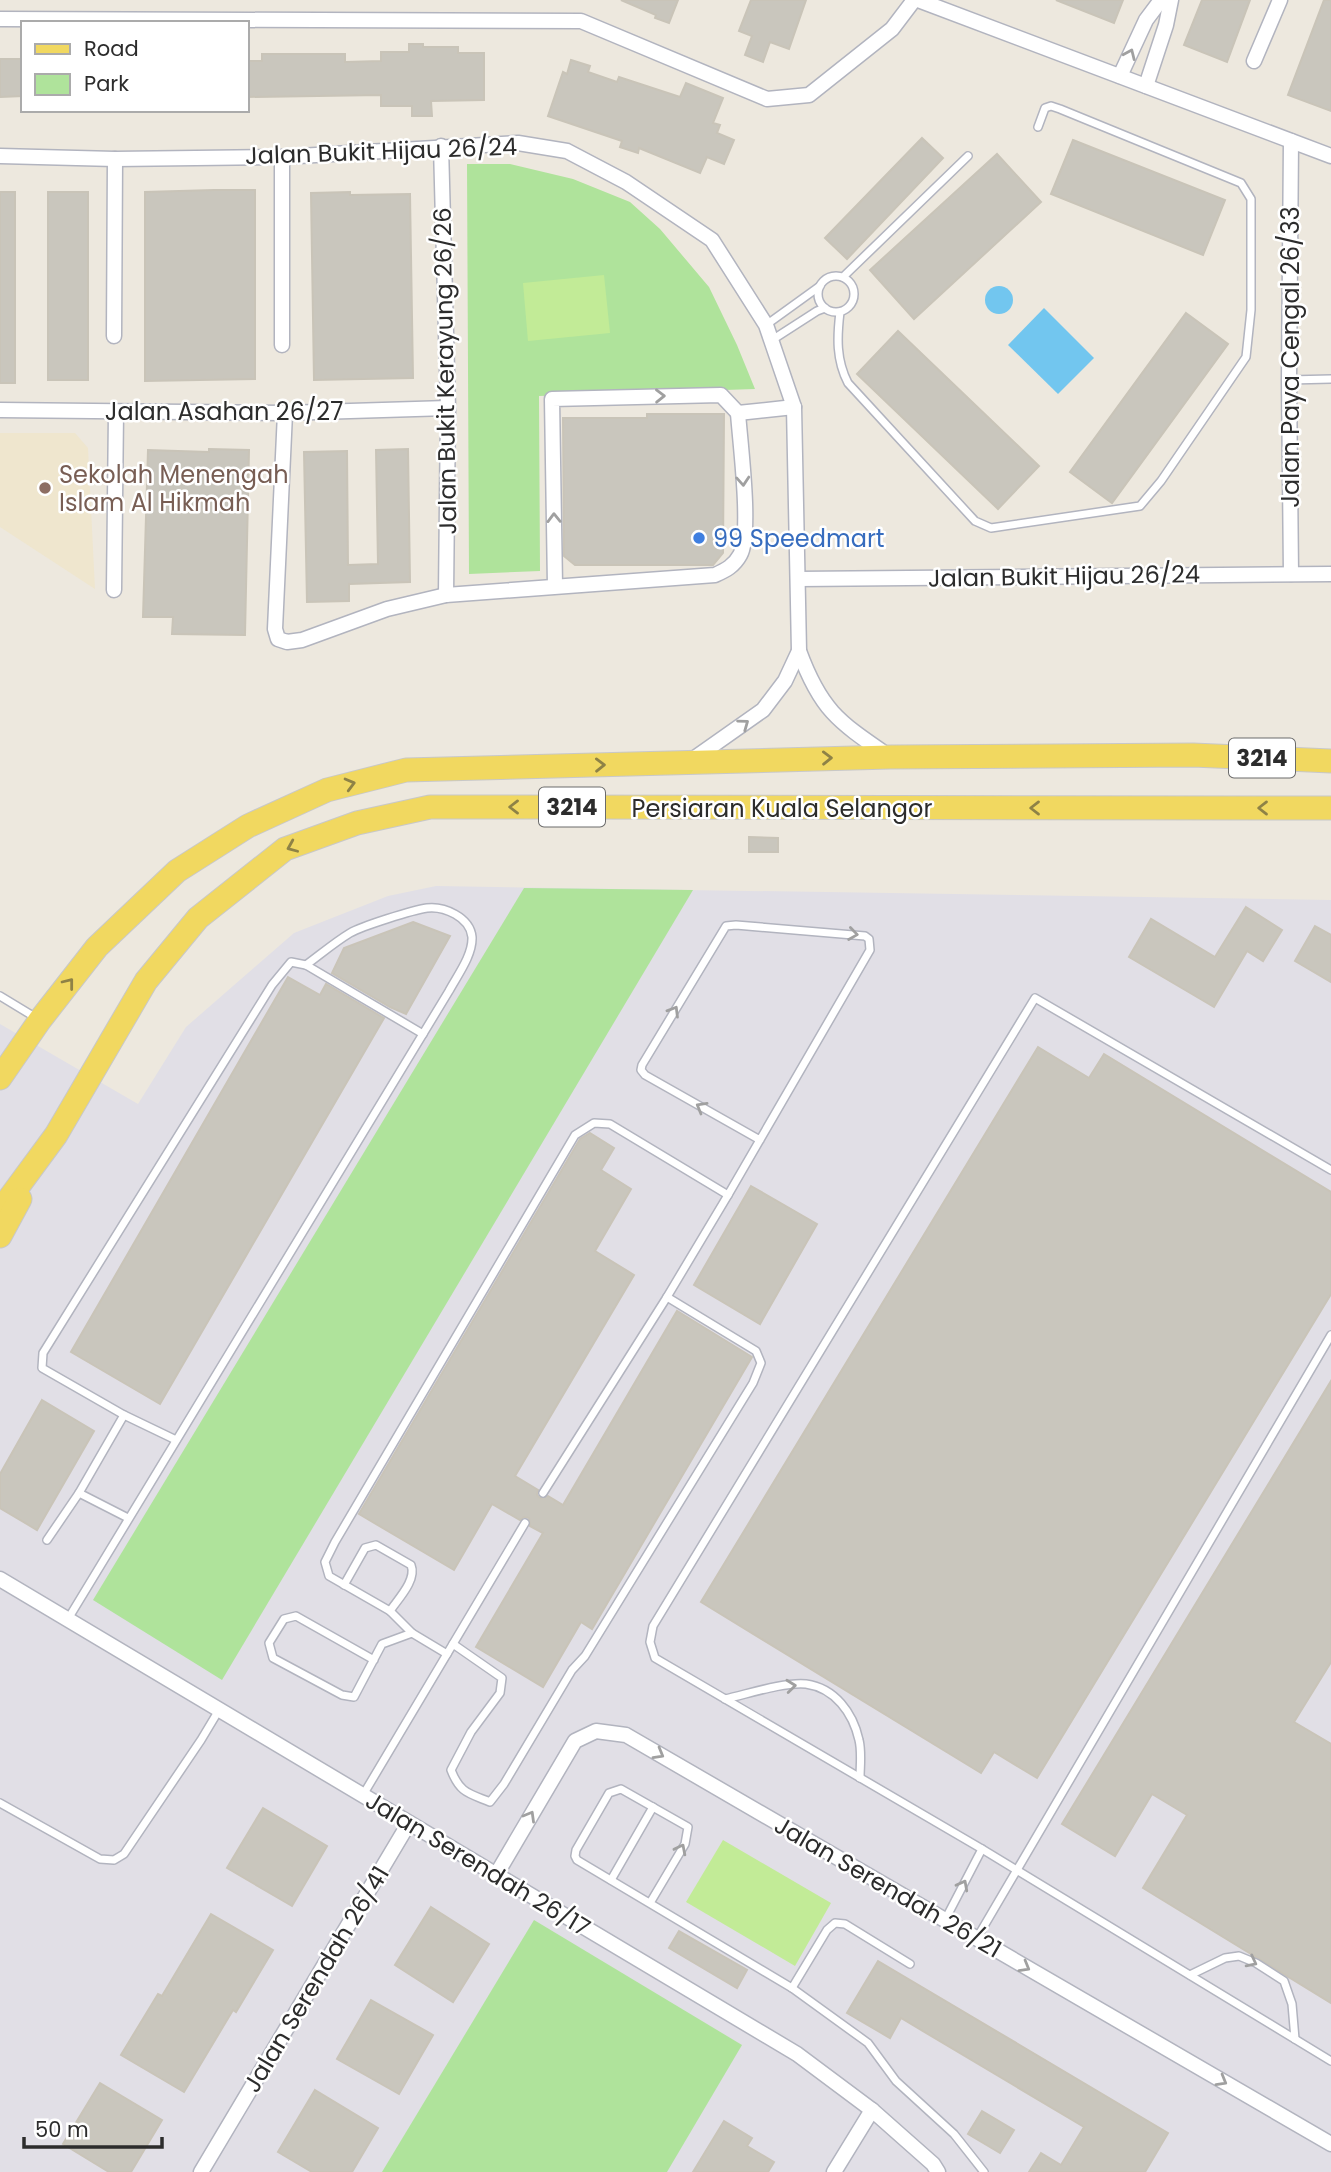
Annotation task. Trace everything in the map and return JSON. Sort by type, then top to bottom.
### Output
[{"type":"main road","name":"Persiaran Kuala Selangor","points":[[0,1078],[40,1020],[97,947],[177,871],[248,826],[327,790],[406,770],[890,757],[1193,755],[1331,761]]},
{"type":"main road","name":"Persiaran Kuala Selangor","points":[[0,1211],[56,1135],[146,981],[198,918],[285,849],[357,823],[429,807],[1331,808]]},
{"type":"main road","points":[[0,1236],[56,1135]]},
{"type":"street","points":[[0,19],[581,21],[767,99],[809,95],[892,29],[916,0],[1331,156]]},
{"type":"street","points":[[1120,76],[1146,20],[1161,0]]},
{"type":"street","points":[[1146,86],[1166,25],[1171,0]]},
{"type":"street","points":[[1254,61],[1280,0]]},
{"type":"street","name":"Jalan Paya Cengal 26/33","points":[[1291,141],[1291,574]]},
{"type":"street","name":"Jalan Bukit Hijau 26/24","points":[[0,156],[115,159],[282,157],[518,143],[566,151],[626,182],[712,240],[765,325],[771,341],[794,407],[799,651]]},
{"type":"street","name":"Jalan Bukit Kerayung 26/26","points":[[441,146],[448,408],[446,595]]},
{"type":"street","points":[[282,157],[282,345]]},
{"type":"street","points":[[114,336],[115,159]]},
{"type":"street","points":[[285,412],[275,629],[278,639],[287,642],[302,640],[387,609],[446,595],[715,575],[733,567],[742,553],[746,531],[738,413],[721,395],[552,399],[555,586]]},
{"type":"street","points":[[738,413],[794,407]]},
{"type":"street","name":"Jalan Asahan 26/27","points":[[0,410],[285,412],[448,408]]},
{"type":"street","points":[[114,590],[116,412]]},
{"type":"street","name":"Jalan Bukit Hijau 26/24","points":[[798,579],[1331,574]]},
{"type":"street","points":[[799,651],[810,680],[823,703],[845,726],[890,757]]},
{"type":"street","points":[[687,762],[763,710],[785,681],[799,651]]},
{"type":"street","name":"Jalan Serendah 26/17","points":[[0,1579],[797,2054],[872,2110],[933,2164],[938,2172]]},
{"type":"street","name":"Jalan Serendah 26/21","points":[[496,1875],[575,1741],[596,1731],[626,1735],[1331,2144]]},
{"type":"street","name":"Jalan Serendah 26/41","points":[[201,2172],[409,1823]]},
{"type":"street","points":[[841,2169],[872,2110]]},
{"type":"lane","points":[[839,312],[838,349],[841,369],[848,383],[975,521],[991,528],[1140,506],[1161,481],[1245,357],[1251,310],[1251,199],[1241,183],[1060,109],[1051,106],[1045,108],[1038,127]]},
{"type":"lane","points":[[843,276],[968,156]]},
{"type":"lane","points":[[765,325],[820,286],[828,277],[843,276],[850,281],[855,296],[847,309],[832,312],[820,302],[820,286]]},
{"type":"lane","points":[[771,341],[825,308]]},
{"type":"lane","points":[[1289,380],[1331,379]]},
{"type":"lane","points":[[68,1619],[423,1034],[468,954],[472,939],[470,928],[457,915],[444,909],[427,908],[357,930],[306,965]]},
{"type":"lane","points":[[543,1493],[667,1297],[728,1195],[760,1140],[870,950],[869,939],[865,936],[726,926],[642,1066],[641,1070],[645,1075],[760,1140]]},
{"type":"lane","points":[[176,1440],[124,1415],[42,1368],[43,1353],[272,985],[291,962],[306,965],[423,1034]]},
{"type":"lane","points":[[0,996],[40,1020]]},
{"type":"lane","points":[[1331,1170],[1035,998],[653,1626],[650,1642],[654,1658],[1016,1869],[1331,2061]]},
{"type":"lane","points":[[447,1654],[412,1633],[390,1611],[330,1576],[325,1562],[575,1135],[594,1124],[610,1125],[728,1195]]},
{"type":"lane","points":[[453,1644],[502,1678],[500,1693],[471,1732],[451,1770],[457,1786],[490,1802],[504,1784],[572,1670],[585,1656],[753,1383],[761,1363],[756,1351],[667,1297]]},
{"type":"lane","points":[[976,1939],[1331,1335]]},
{"type":"lane","points":[[47,1540],[79,1493],[124,1415]]},
{"type":"lane","points":[[79,1493],[128,1518]]},
{"type":"lane","points":[[363,1795],[525,1523]]},
{"type":"lane","points":[[344,1585],[365,1548],[376,1545],[411,1565],[413,1570],[412,1577],[390,1611]]},
{"type":"lane","points":[[374,1660],[296,1616],[284,1619],[269,1643],[273,1658],[342,1695],[354,1697],[374,1660],[382,1644],[412,1633]]},
{"type":"lane","points":[[725,1699],[776,1687],[806,1684],[832,1694],[846,1707],[859,1740],[860,1778]]},
{"type":"lane","points":[[0,1803],[100,1859],[114,1860],[124,1854],[219,1710]]},
{"type":"lane","points":[[650,1903],[688,1834],[688,1827],[621,1789],[615,1790],[609,1793],[576,1850],[577,1860],[792,1988],[869,2043],[896,2081],[954,2134],[984,2172]]},
{"type":"lane","points":[[611,1880],[653,1807]]},
{"type":"lane","points":[[944,1920],[982,1849]]},
{"type":"lane","points":[[792,1988],[835,1923],[845,1924],[910,1964]]},
{"type":"lane","points":[[1190,1975],[1226,1958],[1239,1956],[1256,1963],[1284,1981],[1292,2004],[1295,2039]]},
{"type":"shaded area","name":"Sekolah Menengah Islam Al Hikmah","points":[[0,433],[75,433],[88,448],[95,589],[0,527]]},
{"type":"shaded area","points":[[436,886],[1331,900],[1331,2172],[0,2172],[0,1024],[138,1104],[186,1027],[294,933],[388,896]]},
{"type":"green space","points":[[467,164],[510,164],[573,179],[630,202],[660,229],[709,287],[755,389],[539,396],[540,571],[469,574]]},
{"type":"green space","points":[[604,275],[610,333],[528,341],[523,283]]},
{"type":"green space","points":[[524,888],[693,890],[222,1680],[93,1600]]},
{"type":"green space","points":[[723,1840],[831,1903],[795,1966],[686,1902]]},
{"type":"green space","points":[[534,1920],[742,2045],[667,2172],[382,2172]]},
{"type":"water","points":[[999,286],[1009,290],[1013,300],[1009,310],[999,314],[989,310],[985,300],[989,290]]},
{"type":"water","points":[[1044,308],[1094,358],[1058,394],[1008,345]]},
{"type":"building","points":[[621,0],[678,0],[669,23]]},
{"type":"building","points":[[751,0],[806,0],[789,49],[770,42],[763,62],[745,55],[752,36],[739,31]]},
{"type":"building","points":[[1056,0],[1123,0],[1114,23]]},
{"type":"building","points":[[1202,0],[1250,0],[1227,62],[1184,45]]},
{"type":"building","points":[[1324,0],[1331,0],[1331,111],[1288,95]]},
{"type":"building","points":[[409,44],[423,44],[423,47],[458,47],[458,53],[484,53],[484,100],[431,101],[432,116],[412,116],[412,106],[381,106],[381,95],[248,97],[248,61],[262,61],[262,54],[345,54],[345,62],[381,61],[381,52],[409,52]]},
{"type":"building","points":[[0,59],[21,59],[21,96],[0,97]]},
{"type":"building","points":[[571,60],[590,66],[588,72],[617,82],[619,77],[680,97],[686,83],[723,98],[713,123],[720,125],[717,133],[734,140],[724,164],[707,157],[700,173],[639,148],[638,153],[620,147],[622,141],[548,116],[563,72],[567,74]]},
{"type":"building","points":[[922,138],[943,158],[847,259],[825,238]]},
{"type":"building","points":[[1073,140],[1225,200],[1203,255],[1051,194]]},
{"type":"building","points":[[997,154],[1041,202],[914,319],[870,270]]},
{"type":"building","points":[[255,190],[255,379],[145,381],[145,192]]},
{"type":"building","points":[[0,192],[15,192],[15,383],[0,383]]},
{"type":"building","points":[[48,192],[88,192],[88,380],[48,380]]},
{"type":"building","points":[[350,192],[350,195],[410,194],[413,378],[314,380],[311,193]]},
{"type":"building","points":[[1186,313],[1228,344],[1112,503],[1070,472]]},
{"type":"building","points":[[898,331],[1039,466],[998,509],[857,374]]},
{"type":"building","points":[[647,414],[724,414],[723,553],[713,565],[575,565],[564,556],[563,418],[647,418]]},
{"type":"building","points":[[209,449],[249,450],[245,635],[172,634],[173,617],[143,617],[148,450],[209,452]]},
{"type":"building","points":[[408,449],[410,582],[349,584],[349,601],[307,602],[304,452],[347,451],[348,565],[378,564],[376,450]]},
{"type":"building","points":[[749,837],[778,838],[778,852],[749,852]]},
{"type":"building","points":[[1246,907],[1282,930],[1263,961],[1247,951],[1214,1007],[1129,957],[1151,919],[1215,957]]},
{"type":"building","points":[[413,922],[450,936],[406,1014],[332,973],[344,948]]},
{"type":"building","points":[[1315,926],[1331,935],[1331,982],[1295,961]]},
{"type":"building","points":[[288,977],[320,995],[326,984],[384,1018],[160,1404],[71,1352]]},
{"type":"building","points":[[1038,1047],[1089,1078],[1104,1054],[1331,1192],[1331,1294],[1037,1778],[994,1752],[981,1773],[701,1602]]},
{"type":"building","points":[[590,1133],[614,1148],[601,1170],[631,1189],[595,1251],[634,1275],[515,1476],[538,1490],[537,1495],[540,1498],[548,1496],[563,1505],[677,1311],[752,1357],[592,1629],[581,1622],[543,1687],[476,1647],[543,1533],[530,1526],[529,1518],[520,1520],[492,1504],[454,1570],[359,1514],[580,1139]]},
{"type":"building","points":[[751,1186],[817,1224],[760,1324],[694,1285]]},
{"type":"building","points":[[1331,1381],[1331,1662],[1294,1722],[1331,1744],[1331,2003],[1143,1888],[1187,1815],[1152,1794],[1115,1856],[1062,1824]]},
{"type":"building","points":[[42,1400],[94,1431],[37,1530],[0,1508],[0,1474]]},
{"type":"building","points":[[263,1808],[327,1846],[292,1906],[227,1868]]},
{"type":"building","points":[[431,1907],[489,1944],[453,2002],[395,1965]]},
{"type":"building","points":[[211,1914],[273,1950],[184,2092],[121,2055],[158,1994],[162,1996]]},
{"type":"building","points":[[679,1931],[747,1970],[737,1988],[669,1948]]},
{"type":"building","points":[[878,1961],[1168,2133],[1145,2172],[1029,2172],[1041,2153],[1061,2165],[1084,2127],[901,2018],[890,2038],[847,2013]]},
{"type":"building","points":[[371,2000],[433,2035],[399,2094],[337,2059]]},
{"type":"building","points":[[100,2083],[162,2120],[131,2172],[109,2172],[63,2144]]},
{"type":"building","points":[[315,2090],[378,2128],[352,2172],[312,2172],[278,2152]]},
{"type":"building","points":[[982,2111],[1014,2130],[1000,2153],[968,2134]]},
{"type":"building","points":[[724,2121],[752,2138],[747,2146],[774,2162],[768,2172],[693,2172]]},
{"type":"place","name":"Sekolah Menengah Islam Al Hikmah","points":[[45,488]]},
{"type":"place","name":"99 Speedmart","points":[[699,538]]}]
